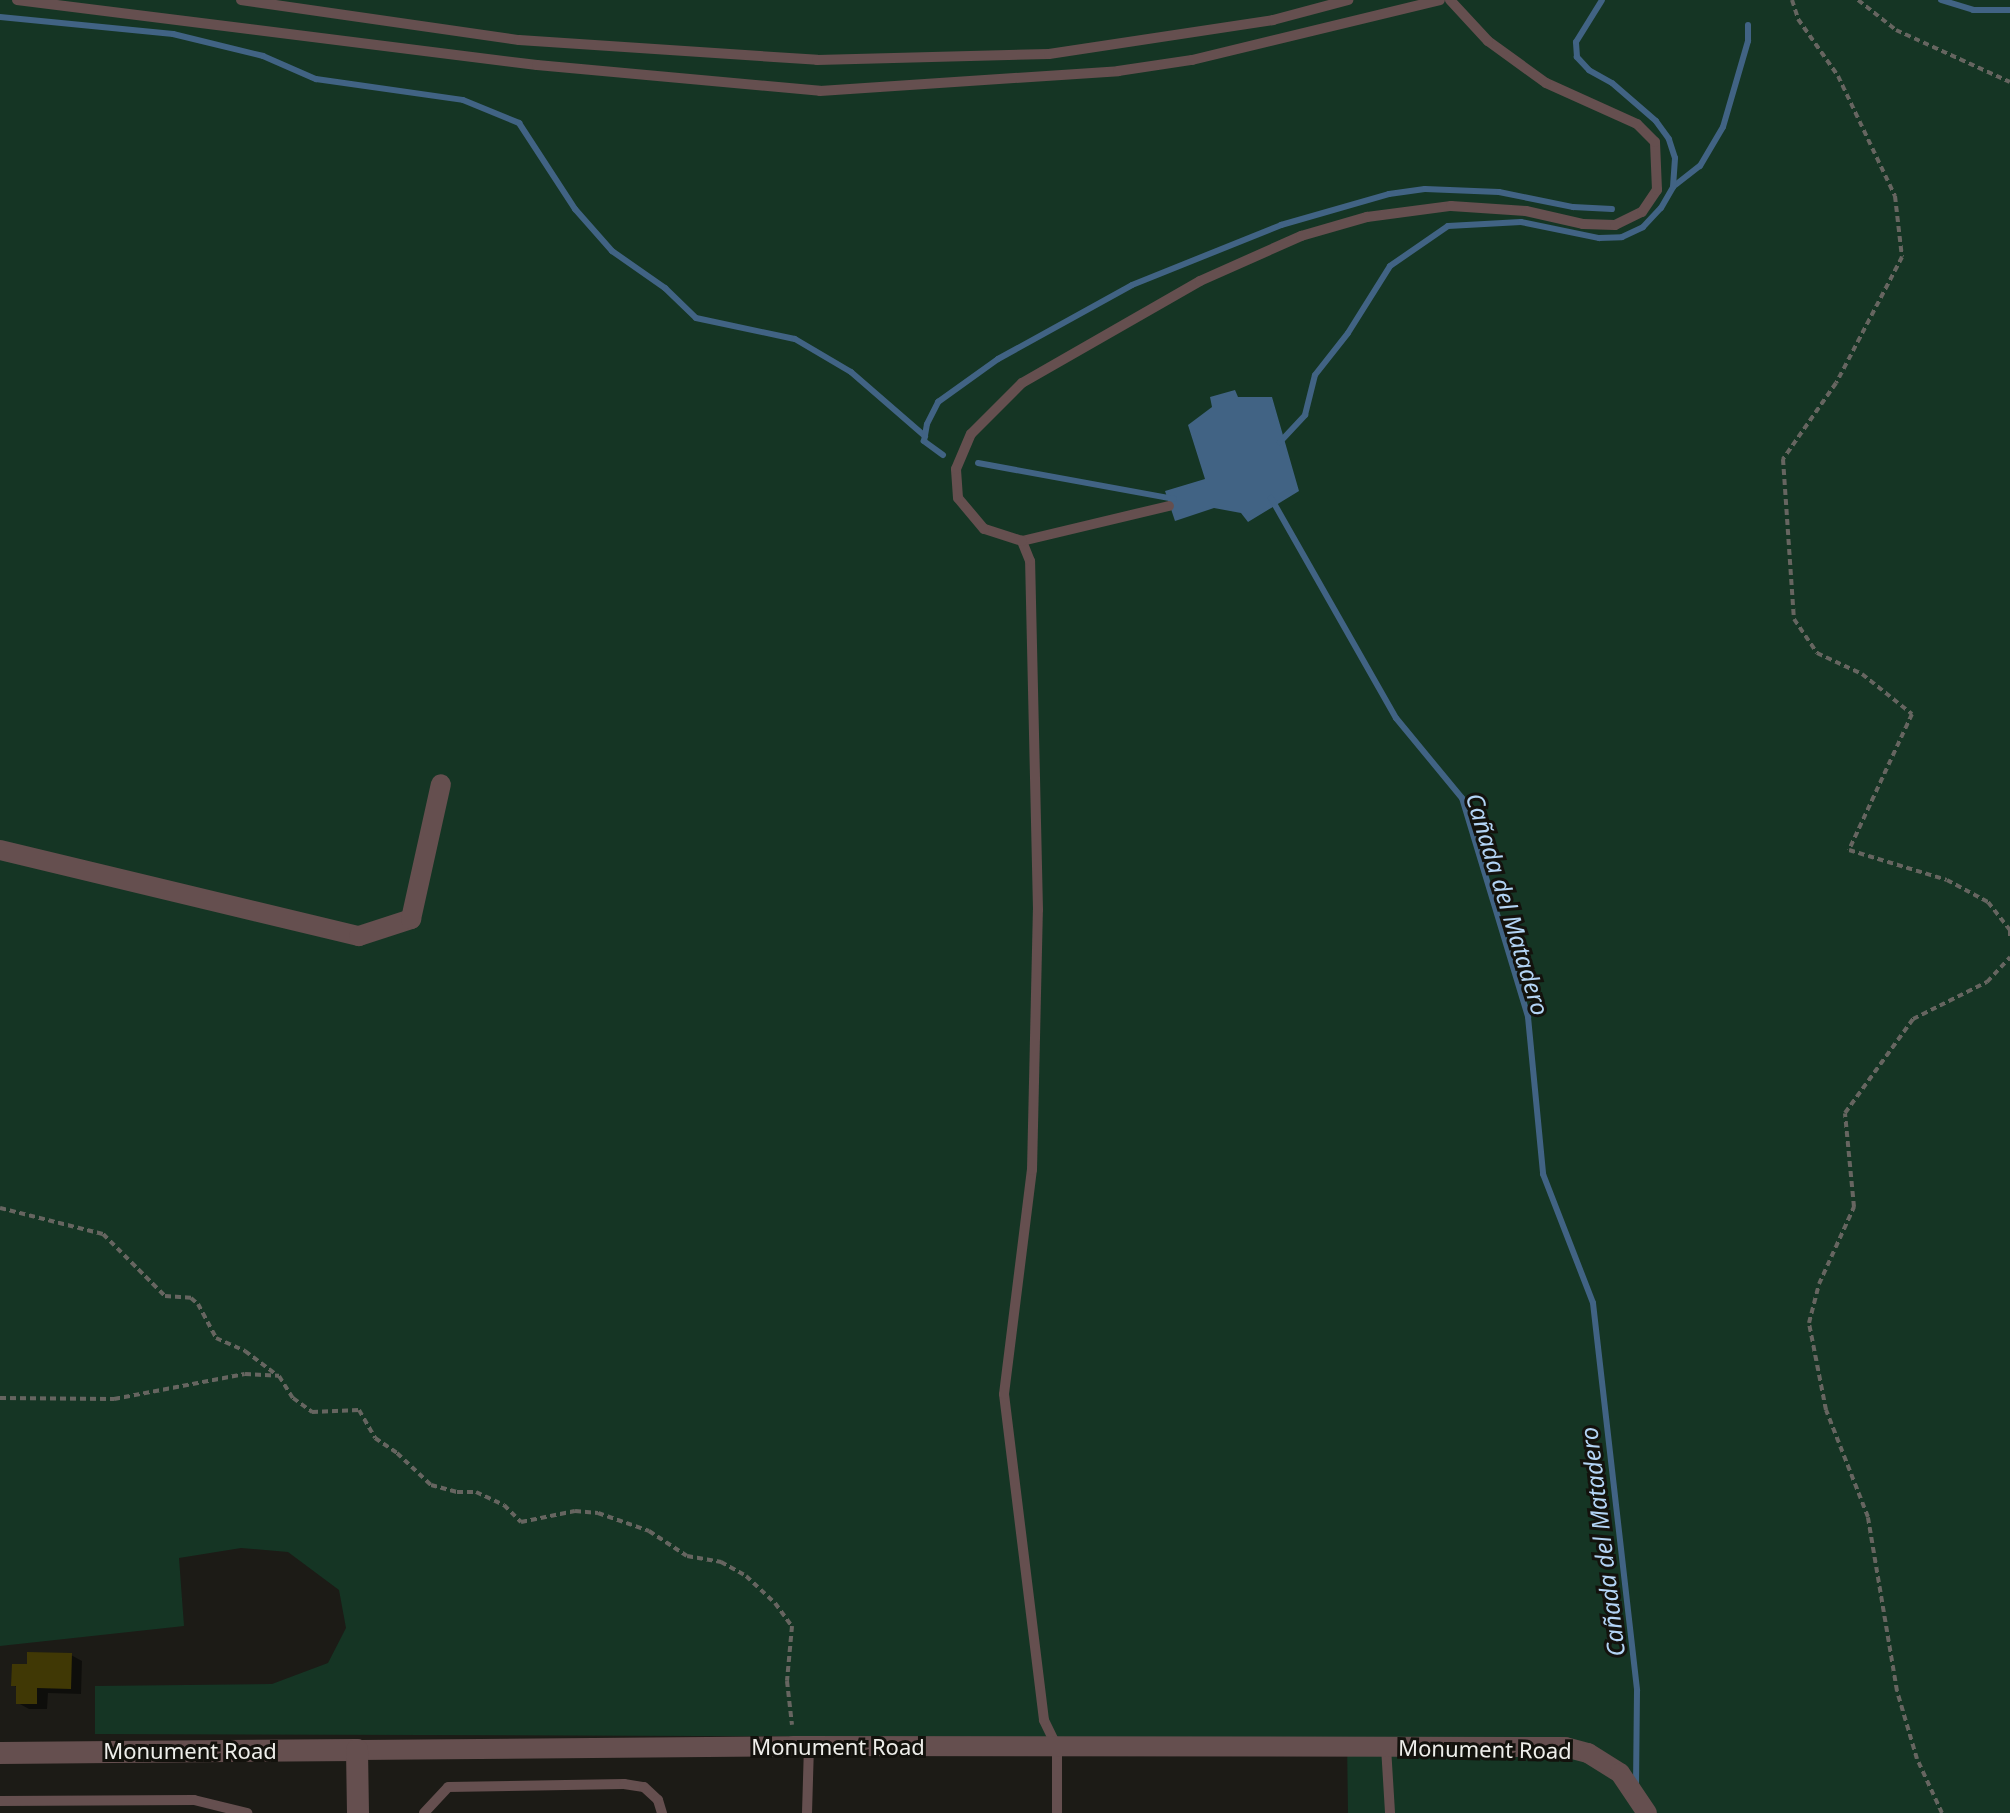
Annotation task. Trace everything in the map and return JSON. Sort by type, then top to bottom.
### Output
[{"type":"street","points":[[0,850],[359,936],[411,919],[441,784]]},
{"type":"street","name":"Monument Road","points":[[0,1753],[801,1746],[1565,1747],[1588,1753],[1620,1773],[1647,1813]]},
{"type":"street","points":[[357,1750],[358,1813]]},
{"type":"lane","points":[[17,0],[537,65],[820,91],[1118,71],[1192,60],[1440,0]]},
{"type":"lane","points":[[241,0],[519,40],[817,60],[1049,54],[1273,20],[1348,0]]},
{"type":"lane","points":[[1169,506],[1022,541],[984,529],[958,498],[956,469],[971,434],[1022,383],[1200,281],[1301,236],[1367,217],[1451,206],[1526,211],[1583,224],[1615,225],[1642,212],[1657,190],[1655,142],[1637,124],[1546,83],[1488,41],[1450,0]]},
{"type":"lane","points":[[1022,541],[1030,561],[1035,660],[1038,910],[1033,1139],[1004,1394],[1044,1720],[1057,1747],[1057,1813]]},
{"type":"lane","points":[[801,1746],[807,1813]]},
{"type":"lane","points":[[1386,1747],[1390,1813]]},
{"type":"lane","points":[[424,1813],[448,1787],[624,1784],[644,1787],[658,1800],[662,1813]]},
{"type":"lane","points":[[0,1801],[194,1800],[247,1813]]},
{"type":"path","points":[[1792,0],[1798,19],[1838,76],[1895,196],[1902,257],[1836,383],[1783,459],[1794,619],[1817,653],[1862,674],[1912,714],[1849,850],[1947,880],[1988,902],[2010,930],[2010,939]]},
{"type":"path","points":[[1858,0],[1896,30],[2010,82]]},
{"type":"path","points":[[1942,1813],[1917,1759],[1897,1691],[1868,1517],[1826,1410],[1809,1323],[1819,1284],[1854,1207],[1851,1147],[1845,1113],[1913,1019],[1987,982],[2010,957]]},
{"type":"path","points":[[0,1208],[103,1234],[165,1296],[191,1298],[198,1304],[216,1338],[245,1351],[279,1376],[293,1398],[312,1412],[359,1410],[375,1438],[397,1453],[431,1485],[457,1492],[476,1492],[504,1505],[521,1522],[575,1511],[598,1513],[649,1531],[687,1556],[721,1562],[746,1576],[775,1603],[792,1626],[787,1681],[801,1746]]},
{"type":"path","points":[[0,1398],[114,1399],[245,1374],[279,1376]]},
{"type":"green space","points":[[0,0],[2010,0],[2010,1813],[1348,1813],[1347,1738],[95,1734],[95,1686],[272,1684],[328,1663],[346,1628],[339,1590],[288,1552],[241,1548],[179,1558],[184,1626],[0,1646]]},
{"type":"water","points":[[1235,390],[1238,397],[1272,397],[1299,491],[1248,522],[1241,513],[1214,508],[1175,521],[1165,491],[1205,479],[1188,425],[1212,407],[1210,397]]},
{"type":"building","points":[[27,1652],[72,1653],[71,1689],[37,1688],[37,1704],[16,1704],[16,1686],[11,1686],[12,1664],[27,1664]]},
{"type":"waterway","points":[[1280,442],[1305,415],[1315,375],[1348,333],[1390,266],[1448,226],[1521,222],[1599,238],[1622,237],[1643,227],[1661,208],[1673,187],[1675,158],[1669,139],[1656,121],[1612,83],[1589,70],[1577,57],[1576,42],[1602,0]]},
{"type":"waterway","points":[[1941,0],[1973,10],[2010,10]]},
{"type":"waterway","points":[[0,17],[173,34],[263,56],[316,79],[463,100],[519,123],[575,209],[612,251],[665,288],[696,318],[795,339],[851,372],[925,436]]},
{"type":"waterway","points":[[1674,186],[1700,166],[1723,127],[1748,41],[1748,25]]},
{"type":"waterway","points":[[943,455],[924,441],[927,424],[938,402],[998,359],[1132,285],[1281,225],[1389,194],[1425,189],[1499,192],[1573,207],[1612,209]]},
{"type":"waterway","points":[[978,463],[1174,499]]},
{"type":"waterway","name":"Cañada del Matadero","points":[[1271,498],[1396,718],[1462,798],[1528,1017],[1543,1174],[1593,1303],[1637,1691],[1636,1784]]}]
